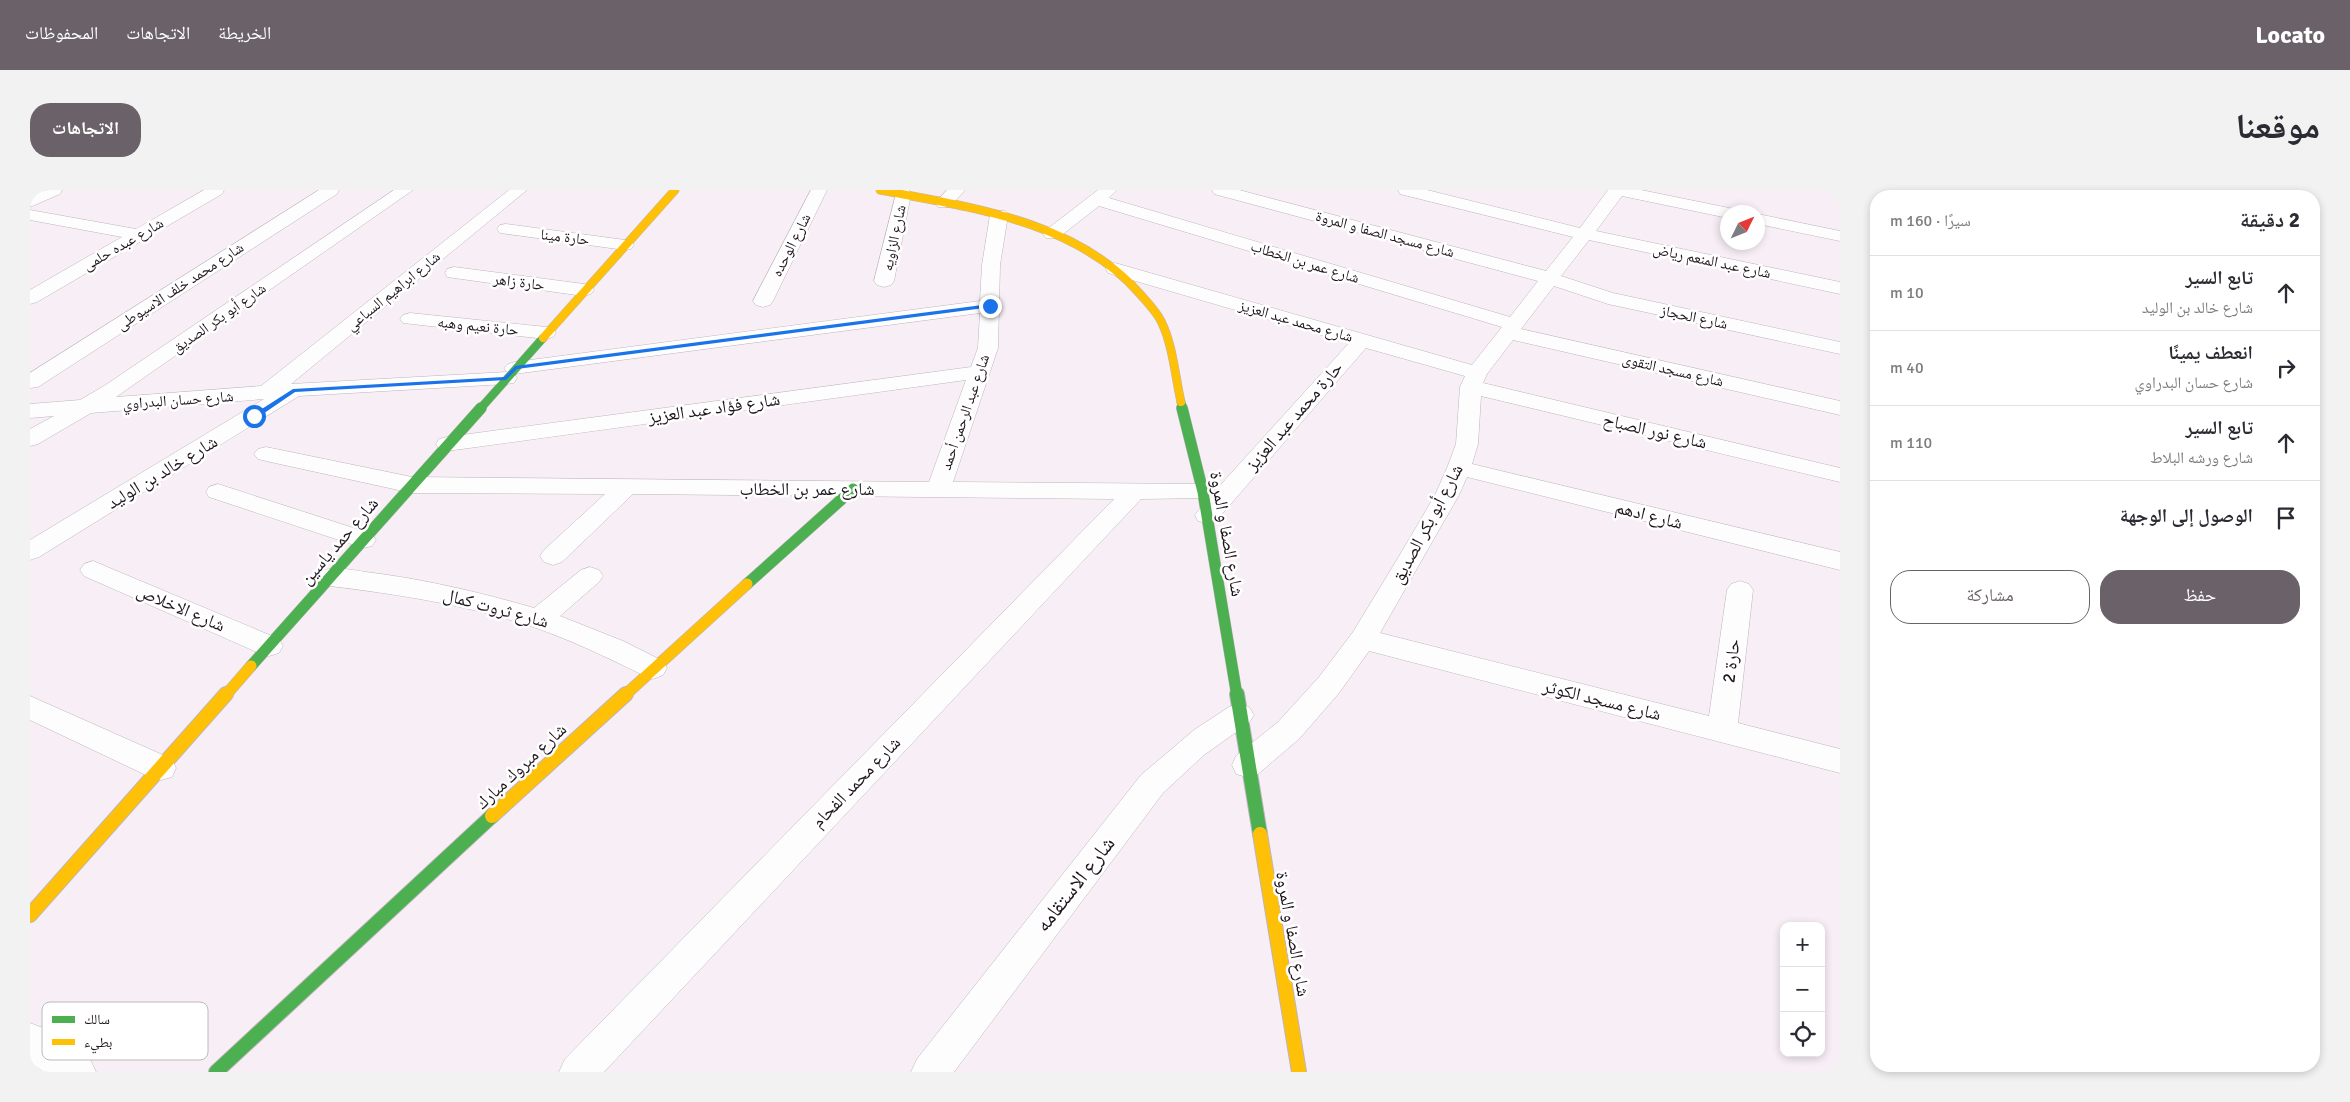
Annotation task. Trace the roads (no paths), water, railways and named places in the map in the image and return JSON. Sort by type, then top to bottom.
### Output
[{"type":"street","points":[[30,202],[54,190]]},
{"type":"street","name":"شارع عبده حلمى","points":[[30,298],[216,190]]},
{"type":"street","name":"شارع محمد خلف الاسيوطى","points":[[30,382],[330,190]]},
{"type":"street","name":"شارع أبو بكر الصديق","points":[[30,439],[87,407],[405,190]]},
{"type":"street","name":"شارع ابراهيم السباعي","points":[[266,393],[519,190]]},
{"type":"street","name":"شارع حمد ياسين","points":[[30,915],[584,290],[675,190]]},
{"type":"street","name":"شارع الوحده","points":[[763,301],[819,190]]},
{"type":"street","name":"شارع الصفا و المروة","points":[[880,190],[999,215],[1052,234],[1081,248],[1115,269],[1153,304],[1162,323],[1205,503],[1299,1072]]},
{"type":"street","points":[[944,203],[956,190]]},
{"type":"street","name":"شارع مسجد الصفا و المروة","points":[[1220,190],[1551,278]]},
{"type":"street","name":"شارع عبد المنعم رياض","points":[[1406,190],[1584,234],[1840,288]]},
{"type":"street","points":[[1474,380],[1510,328],[1618,190],[1720,211]]},
{"type":"street","name":"شارع الزاويه","points":[[884,281],[903,194]]},
{"type":"street","points":[[1052,234],[1103,195]]},
{"type":"street","name":"شارع عمر بن الخطاب","points":[[1103,195],[1510,328]]},
{"type":"street","points":[[30,215],[139,235]]},
{"type":"street","name":"شارع عبد الرحمن أحمد","points":[[938,490],[988,348],[991,328],[992,253],[999,215]]},
{"type":"street","points":[[1765,220],[1840,236]]},
{"type":"street","name":"حارة مينا","points":[[506,229],[625,245]]},
{"type":"street","name":"شارع محمد عبد العزيز","points":[[1115,269],[1362,340],[1474,380]]},
{"type":"street","name":"حارة زاهر","points":[[454,273],[584,290]]},
{"type":"street","name":"شارع الحجاز","points":[[1551,278],[1608,298],[1840,348]]},
{"type":"street","name":"شارع حسان البدراوي","points":[[30,411],[511,373],[990,306]]},
{"type":"street","name":"حارة نعيم وهبه","points":[[410,319],[546,333]]},
{"type":"street","name":"شارع مسجد التقوى","points":[[1510,328],[1840,408]]},
{"type":"street","name":"حارة محمد عبد العزيز","points":[[1205,503],[1362,340]]},
{"type":"street","name":"شارع فؤاد عبد العزيز","points":[[447,444],[981,372]]},
{"type":"street","name":"شارع أبو بكر الصديق","points":[[1247,765],[1288,730],[1329,685],[1363,639],[1447,495],[1459,468],[1467,444],[1474,380]]},
{"type":"street","name":"شارع نور الصباح","points":[[1474,380],[1840,475]]},
{"type":"street","name":"شارع خالد بن الوليد","points":[[30,551],[293,390]]},
{"type":"street","name":"شارع عمر بن الخطاب","points":[[266,454],[412,485],[1134,492],[1205,503]]},
{"type":"street","name":"شارع ادهم","points":[[1459,468],[1840,561]]},
{"type":"street","points":[[553,556],[627,487]]},
{"type":"street","name":"شارع مبروك مبارك","points":[[216,1072],[653,668],[853,489]]},
{"type":"street","points":[[218,492],[363,540]]},
{"type":"street","name":"شارع محمد الفحام","points":[[578,1072],[1134,492]]},
{"type":"street","name":"شارع الاخلاص","points":[[93,570],[269,646]]},
{"type":"street","points":[[540,618],[590,576]]},
{"type":"street","name":"شارع ثروت كمال","points":[[330,577],[438,591],[490,603],[540,618],[616,649],[653,668]]},
{"type":"street","name":"حارة 2","points":[[1722,731],[1740,590]]},
{"type":"street","name":"شارع مسجد الكوثر","points":[[1363,639],[1840,761]]},
{"type":"street","points":[[30,707],[161,768]]},
{"type":"street","name":"شارع الاستقامه","points":[[930,1072],[1152,784],[1179,758],[1208,735],[1239,715]]},
{"type":"street","points":[[30,1042],[42,1050]]},
{"type":"street","points":[[58,1060],[77,1072]]}]
